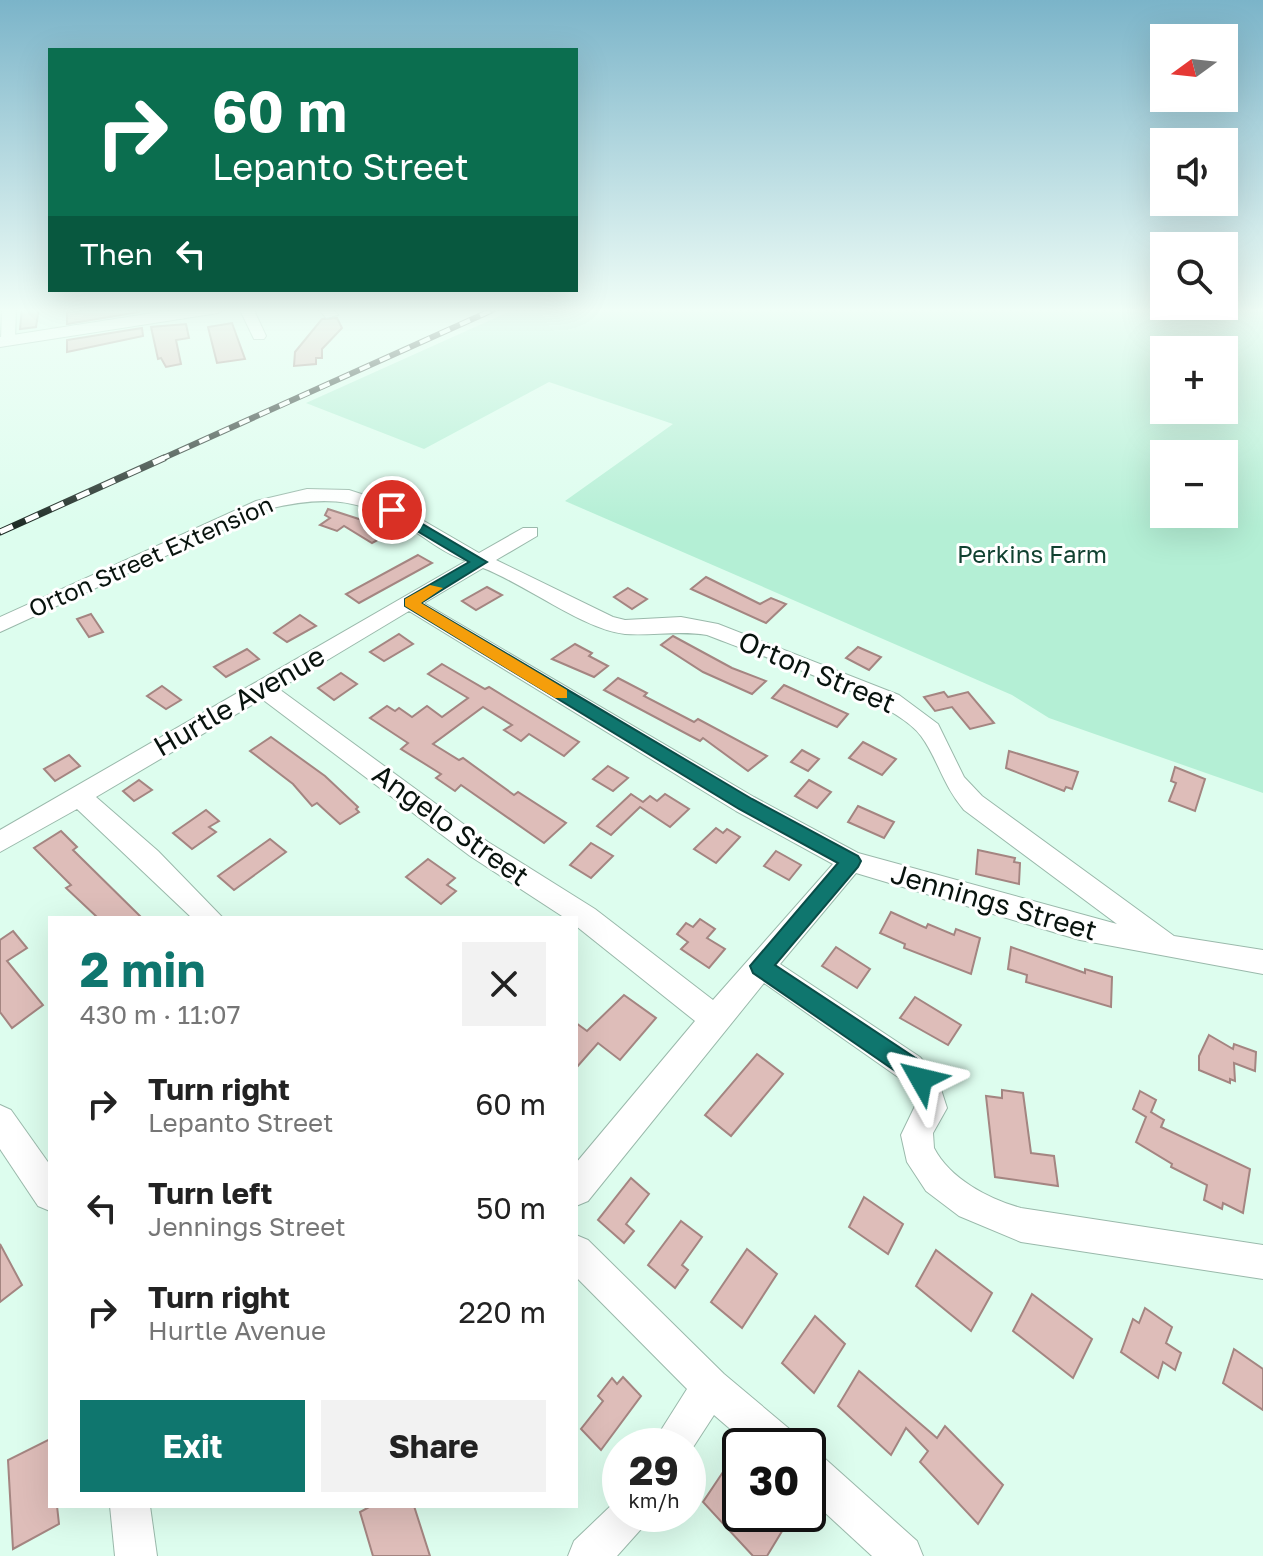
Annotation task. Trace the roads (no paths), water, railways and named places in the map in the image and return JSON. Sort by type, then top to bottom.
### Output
[{"type":"street","name":"Orton Street Extension","points":[[0,625],[245,512],[307,494],[349,495],[381,505],[480,562]]},
{"type":"street","name":"Hurtle Avenue","points":[[0,842],[530,532]]},
{"type":"street","name":"Orton Street","points":[[480,562],[516,574],[616,625],[635,628],[681,624],[711,629],[827,672],[903,707],[930,730],[955,782],[973,803],[1168,947]]},
{"type":"street","name":"Jennings Street","points":[[410,603],[745,804],[851,861],[1048,920],[1168,947],[1263,962]]},
{"type":"street","name":"Angelo Street","points":[[262,688],[479,849],[585,917],[716,1020]]},
{"type":"street","points":[[79,796],[149,858],[207,916]]},
{"type":"street","points":[[578,1187],[851,861]]},
{"type":"street","points":[[761,966],[909,1067],[921,1079],[931,1108],[917,1134],[922,1164],[943,1184],[989,1214],[1021,1225],[1263,1262]]},
{"type":"street","points":[[0,1121],[48,1191]]},
{"type":"street","points":[[578,1254],[711,1387],[758,1428]]},
{"type":"street","points":[[683,1428],[711,1387]]},
{"type":"street","points":[[826,1486],[902,1556]]},
{"type":"street","points":[[130,1508],[136,1556]]},
{"type":"street","points":[[589,1556],[611,1532]]},
{"type":"railway","points":[[159,460],[336,381]]},
{"type":"railway","points":[[0,532],[164,458]]},
{"type":"park label","name":"Perkins Farm","points":[[1032,555]]}]
